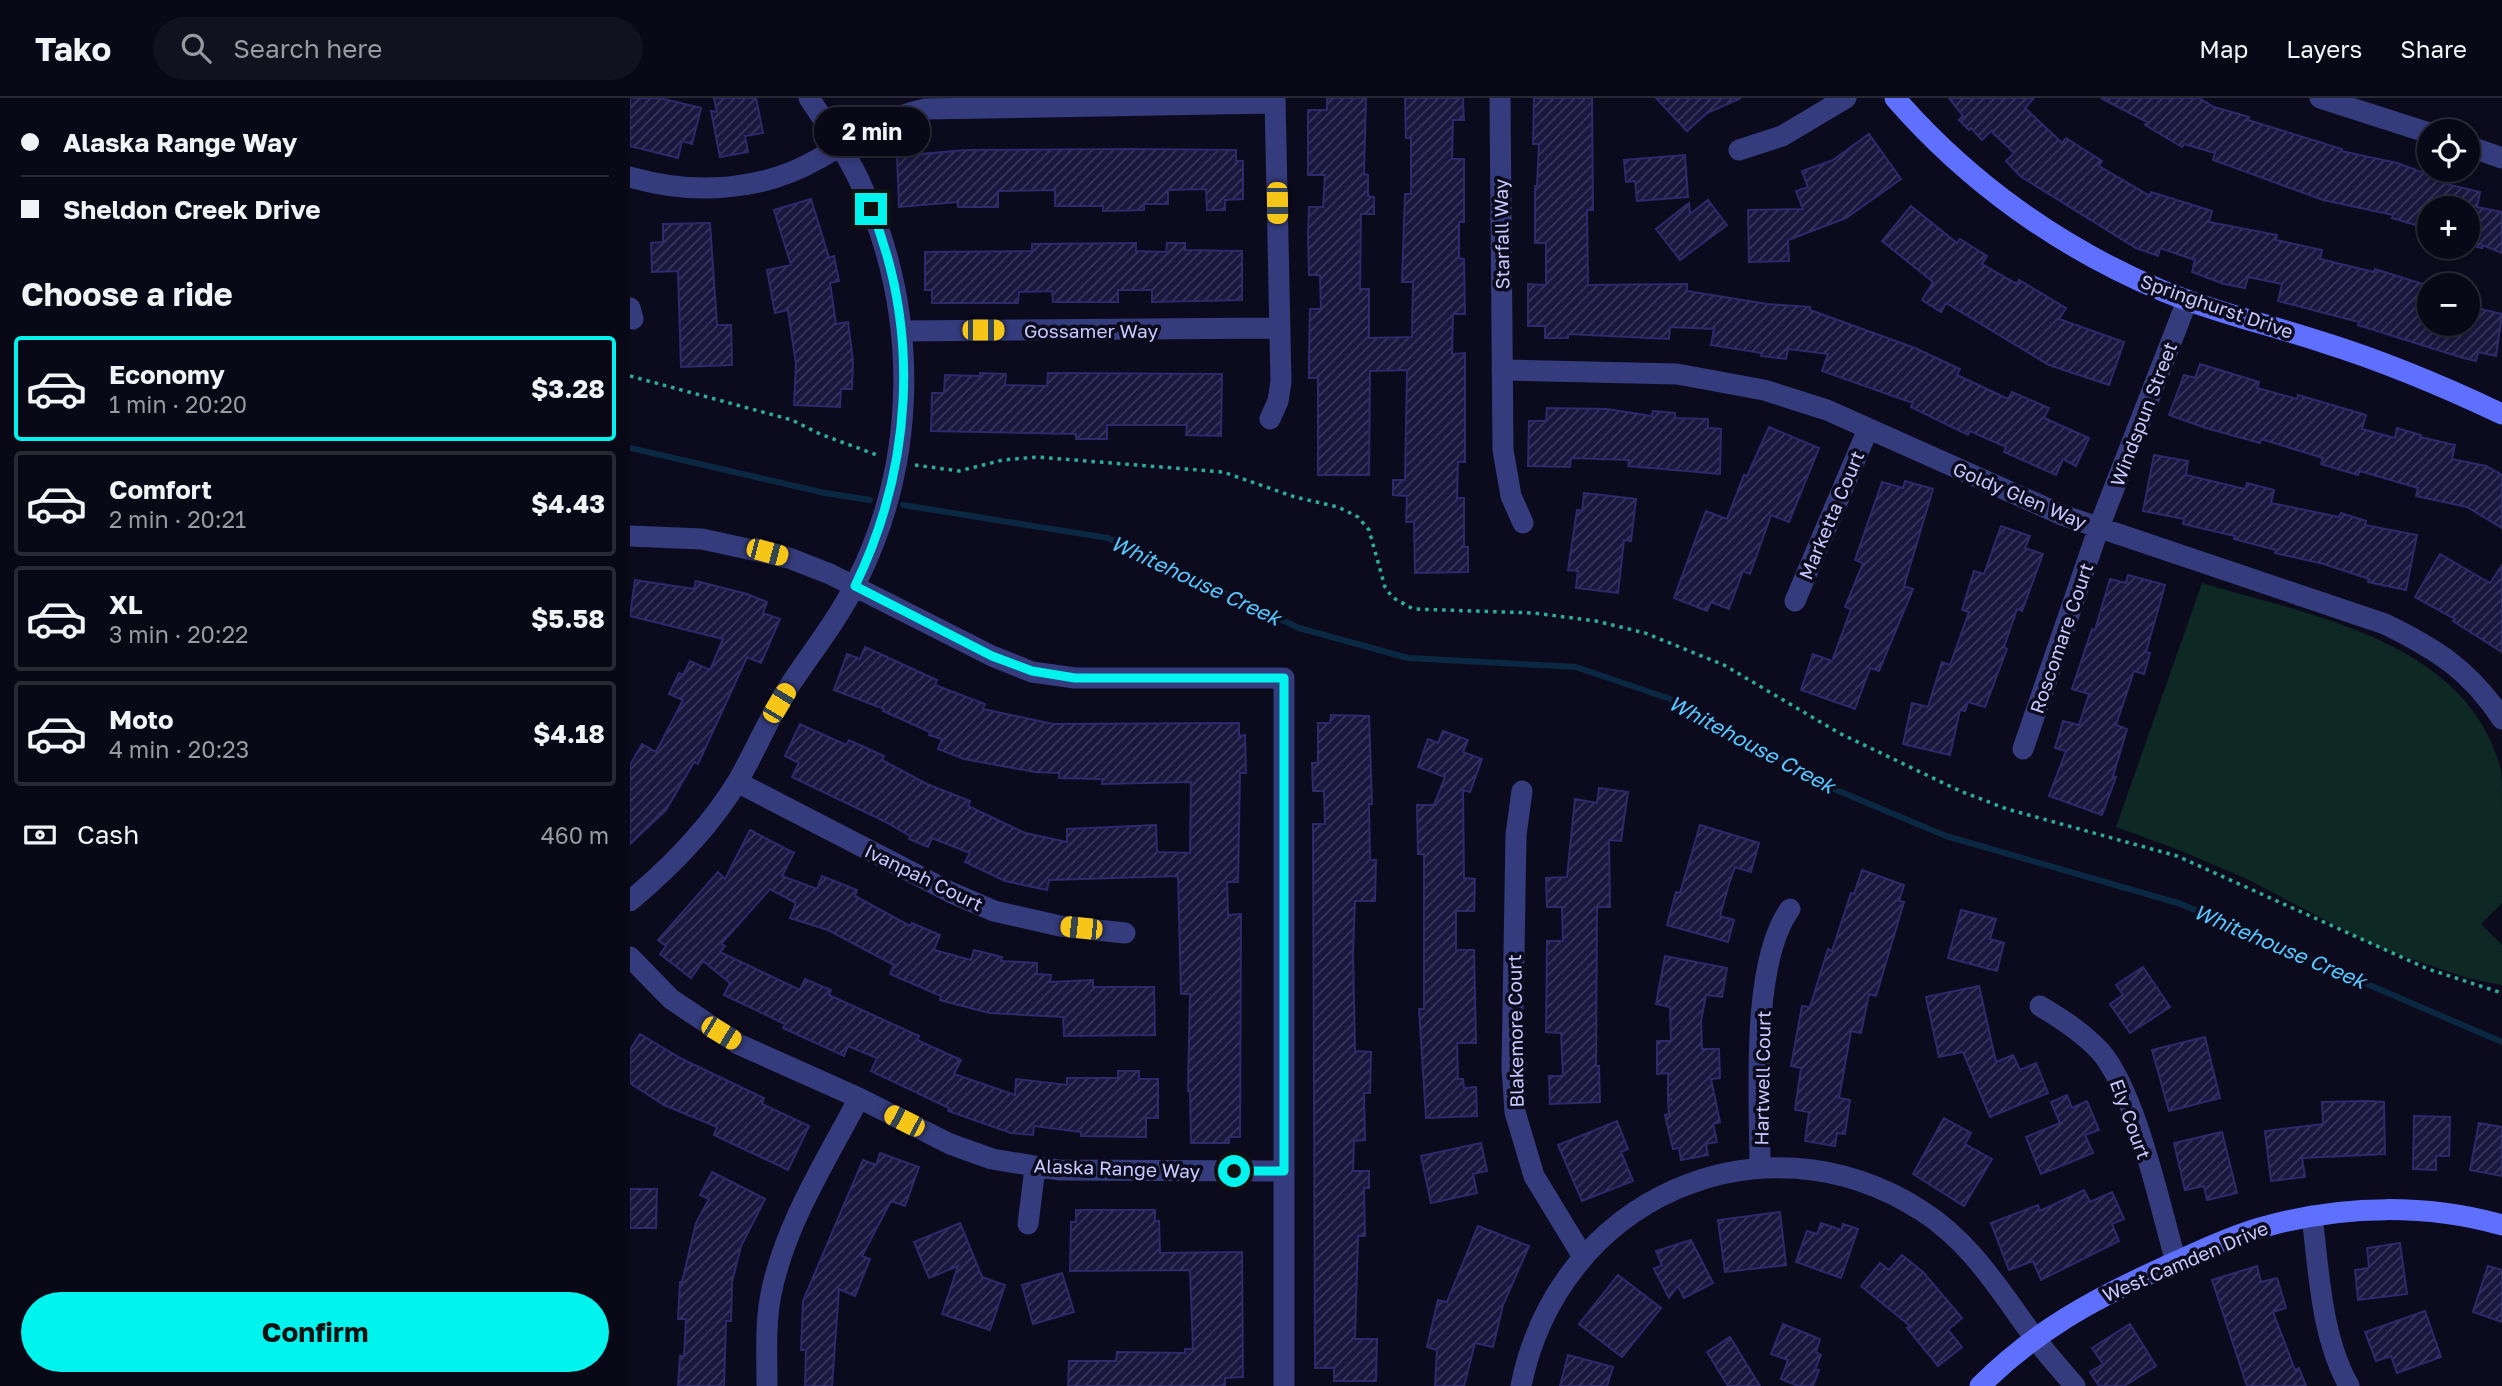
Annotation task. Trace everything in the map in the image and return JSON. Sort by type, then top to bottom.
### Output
[{"type":"street","points":[[630,901],[694,840],[737,782],[779,703],[855,586],[882,521],[897,461],[904,380],[902,331],[880,232],[862,187],[840,145],[809,98]]},
{"type":"street","name":"Starfall Way","points":[[1500,98],[1505,473],[1523,523]]},
{"type":"street","points":[[1739,150],[1782,136],[1846,98]]},
{"type":"street","name":"Springhurst Drive","points":[[1895,98],[1952,158],[2031,220],[2117,270],[2187,300],[2394,367],[2502,413]]},
{"type":"street","points":[[2320,98],[2417,130]]},
{"type":"street","points":[[630,177],[674,187],[699,189],[748,185],[795,170],[880,122],[949,106],[1275,101],[1280,383],[1278,401],[1270,419]]},
{"type":"street","points":[[2480,150],[2502,158]]},
{"type":"street","name":"Windspun Street","points":[[2099,527],[2187,300]]},
{"type":"street","name":"Gossamer Way","points":[[902,331],[1279,328]]},
{"type":"street","name":"Goldy Glen Way","points":[[1502,370],[1677,374],[1765,390],[1827,410],[2008,494],[2385,624],[2418,640],[2463,670],[2485,692],[2502,719]]},
{"type":"street","name":"Marketta Court","points":[[1795,601],[1868,429]]},
{"type":"street","name":"Roscomare Court","points":[[2023,750],[2099,527]]},
{"type":"street","points":[[630,536],[702,539],[789,558],[855,586],[992,656],[1032,671],[1075,678],[1284,678],[1284,1386]]},
{"type":"street","name":"Ivanpah Court","points":[[737,782],[952,893],[994,911],[1059,926],[1125,933]]},
{"type":"street","name":"Blakemore Court","points":[[1522,792],[1516,835],[1512,1068],[1515,1112],[1534,1176],[1582,1255]]},
{"type":"street","name":"Hartwell Court","points":[[1760,1168],[1759,1024],[1776,941],[1790,909]]},
{"type":"street","name":"Alaska Range Way","points":[[630,957],[671,999],[738,1044],[859,1098],[950,1144],[992,1159],[1035,1168],[1284,1171]]},
{"type":"street","name":"Ely Court","points":[[2040,1006],[2079,1030],[2113,1069],[2130,1107],[2176,1262]]},
{"type":"street","points":[[767,1386],[767,1331],[778,1264],[789,1232],[859,1098]]},
{"type":"street","points":[[1028,1224],[1035,1168]]},
{"type":"street","points":[[1521,1386],[1538,1325],[1582,1255],[1619,1222],[1658,1197],[1700,1180],[1760,1168],[1795,1168],[1840,1175],[1884,1190],[1924,1212],[1975,1256],[2074,1386]]},
{"type":"street","name":"West Camden Drive","points":[[1980,1386],[2035,1338],[2095,1298],[2269,1225],[2312,1216],[2371,1210],[2440,1210],[2502,1225]]},
{"type":"street","points":[[2312,1216],[2325,1310],[2348,1386]]},
{"type":"path","points":[[630,376],[792,420],[860,451],[897,461],[958,471],[1003,460],[1049,458],[1223,472],[1295,497],[1338,507],[1358,517],[1363,523],[1374,544],[1385,587],[1392,597],[1413,609],[1534,613],[1596,621],[1645,633],[1724,666],[1839,733],[1960,792],[2007,809],[2177,856],[2428,969],[2502,993]]},
{"type":"green space","points":[[2202,583],[2290,608],[2380,640],[2421,663],[2456,691],[2483,726],[2501,770],[2502,903],[2481,924],[2502,945],[2502,985],[2467,978],[2377,947],[2247,879],[2116,827]]},
{"type":"building","points":[[630,98],[660,98],[701,108],[692,144],[682,141],[678,158],[630,146]]},
{"type":"building","points":[[714,98],[756,98],[763,133],[745,136],[748,152],[720,157],[711,111],[717,112]]},
{"type":"building","points":[[1327,98],[1366,98],[1364,174],[1368,175],[1368,196],[1374,197],[1374,214],[1361,214],[1360,289],[1369,289],[1369,338],[1412,337],[1413,282],[1402,282],[1405,194],[1411,194],[1411,138],[1406,138],[1405,98],[1463,98],[1464,120],[1453,120],[1452,159],[1464,159],[1464,222],[1459,222],[1459,258],[1464,259],[1465,314],[1453,314],[1452,354],[1465,353],[1465,462],[1458,462],[1457,498],[1464,498],[1464,547],[1468,547],[1468,572],[1415,573],[1414,522],[1406,522],[1407,496],[1393,495],[1393,480],[1405,480],[1407,370],[1370,371],[1369,475],[1318,475],[1318,378],[1309,378],[1309,357],[1310,309],[1321,309],[1320,275],[1309,275],[1308,234],[1309,207],[1323,207],[1325,175],[1308,175],[1308,110],[1327,110]]},
{"type":"building","points":[[1534,98],[1592,98],[1593,210],[1587,210],[1588,285],[1687,284],[1687,291],[1767,304],[1810,307],[1810,310],[1915,348],[1960,369],[1957,375],[2008,399],[2012,392],[2049,408],[2044,418],[2089,438],[2076,466],[2063,459],[2056,475],[2004,452],[2006,447],[1970,431],[1968,435],[1911,407],[1913,403],[1822,371],[1828,354],[1788,349],[1786,359],[1761,356],[1762,353],[1711,345],[1714,329],[1670,327],[1669,339],[1568,334],[1568,338],[1545,338],[1545,326],[1528,326],[1528,284],[1546,285],[1546,243],[1535,243],[1535,186],[1539,144],[1533,144]]},
{"type":"building","points":[[1656,98],[1741,98],[1707,113],[1687,131]]},
{"type":"building","points":[[1949,98],[2034,98],[2025,108],[2062,143],[2066,138],[2102,161],[2099,166],[2150,196],[2151,192],[2212,211],[2209,222],[2277,235],[2276,240],[2322,250],[2320,259],[2374,272],[2375,269],[2417,282],[2417,336],[2480,336],[2480,309],[2502,314],[2496,356],[2478,352],[2476,361],[2460,357],[2358,325],[2359,322],[2278,301],[2282,284],[2248,277],[2245,288],[2224,284],[2192,272],[2195,260],[2160,248],[2158,256],[2136,248],[2020,176],[2006,161],[2014,153],[1991,131],[1982,140],[1959,120],[1963,116]]},
{"type":"building","points":[[2101,98],[2199,98],[2214,107],[2249,117],[2248,120],[2342,149],[2341,151],[2417,170],[2417,182],[2447,182],[2446,184],[2480,192],[2479,196],[2417,196],[2417,225],[2392,218],[2393,215],[2323,200],[2213,160],[2215,153],[2184,144],[2182,147],[2145,125],[2147,122]]},
{"type":"building","points":[[1869,134],[1901,179],[1846,218],[1788,240],[1789,261],[1749,262],[1748,210],[1803,209],[1796,191],[1808,187],[1802,171],[1833,160]]},
{"type":"building","points":[[967,150],[1236,150],[1236,161],[1243,161],[1243,199],[1225,200],[1225,210],[1207,210],[1206,189],[1168,190],[1168,204],[1144,204],[1144,210],[1103,211],[1103,206],[1055,206],[1055,190],[998,191],[998,207],[958,207],[958,202],[899,207],[897,156]]},
{"type":"building","points":[[1685,155],[1688,197],[1637,201],[1635,181],[1626,182],[1624,160]]},
{"type":"building","points":[[811,199],[829,258],[834,256],[839,281],[830,283],[836,324],[848,322],[853,361],[852,389],[841,389],[840,407],[794,405],[796,364],[788,310],[775,313],[767,270],[791,265],[774,210]]},
{"type":"building","points":[[1708,200],[1727,225],[1680,260],[1656,229],[1689,203],[1690,214]]},
{"type":"building","points":[[1911,206],[1957,243],[1960,239],[1987,256],[1982,264],[2017,284],[2019,280],[2066,308],[2059,319],[2124,342],[2109,385],[2049,365],[1946,303],[1941,312],[1922,300],[1933,282],[1882,241]]},
{"type":"building","points":[[2480,208],[2502,212],[2502,253],[2482,245],[2482,248]]},
{"type":"building","points":[[710,223],[717,325],[731,325],[732,365],[681,367],[678,271],[652,272],[651,243],[663,242],[663,224]]},
{"type":"building","points":[[1136,243],[1136,251],[1166,252],[1167,243],[1185,243],[1185,250],[1242,251],[1242,300],[1152,302],[1152,290],[1118,290],[1118,302],[1053,302],[1052,291],[1019,292],[1018,303],[932,303],[932,290],[925,290],[925,252],[1032,251],[1032,244]]},
{"type":"building","points":[[2200,364],[2259,382],[2257,388],[2297,399],[2298,395],[2366,415],[2362,429],[2395,438],[2397,428],[2421,435],[2420,437],[2455,445],[2452,459],[2486,466],[2502,475],[2502,528],[2467,507],[2416,496],[2418,488],[2360,471],[2358,475],[2321,464],[2323,458],[2261,439],[2260,443],[2206,428],[2169,415],[2184,375],[2195,378]]},
{"type":"building","points":[[980,373],[1006,374],[1005,385],[1047,386],[1048,373],[1222,374],[1221,436],[1186,435],[1187,425],[1107,425],[1107,439],[1076,439],[1076,434],[931,431],[932,393],[944,393],[945,375],[980,376]]},
{"type":"building","points":[[1547,408],[1607,409],[1652,416],[1653,411],[1675,413],[1675,418],[1708,419],[1708,428],[1721,429],[1720,474],[1628,466],[1629,460],[1571,458],[1570,467],[1528,466],[1529,421],[1546,421]]},
{"type":"building","points":[[1769,427],[1819,448],[1789,522],[1771,515],[1750,574],[1743,571],[1729,609],[1711,602],[1707,611],[1674,598],[1706,511],[1727,519],[1744,475],[1747,476]]},
{"type":"building","points":[[2154,455],[2188,461],[2186,475],[2245,489],[2247,483],[2274,490],[2271,503],[2339,517],[2341,513],[2366,521],[2365,525],[2417,535],[2406,590],[2368,582],[2369,579],[2324,564],[2275,553],[2276,550],[2234,539],[2235,536],[2183,524],[2184,519],[2143,511]]},
{"type":"building","points":[[1905,481],[1933,489],[1904,586],[1913,589],[1879,671],[1870,668],[1855,709],[1801,690],[1813,654],[1832,661],[1851,609],[1845,607],[1863,563],[1855,560],[1882,482],[1903,488]]},
{"type":"building","points":[[1584,493],[1636,499],[1631,541],[1624,540],[1618,593],[1576,588],[1578,571],[1568,570],[1577,510],[1582,511]]},
{"type":"building","points":[[2001,526],[2030,536],[2025,548],[2043,554],[2022,611],[2017,609],[2004,647],[2007,649],[1985,707],[1968,702],[1965,711],[1960,710],[1950,755],[1903,744],[1912,703],[1928,707],[1942,662],[1950,665],[1969,612],[1962,610],[1974,571],[1984,574]]},
{"type":"building","points":[[2440,554],[2490,583],[2502,565],[2502,652],[2453,621],[2455,619],[2415,597]]},
{"type":"building","points":[[2128,575],[2165,585],[2146,652],[2150,653],[2144,674],[2134,671],[2116,725],[2127,729],[2113,776],[2116,777],[2102,815],[2049,796],[2066,751],[2055,748],[2063,721],[2079,725],[2089,694],[2072,689],[2092,629],[2095,630],[2110,579],[2126,583]]},
{"type":"building","points":[[635,580],[694,589],[696,581],[747,594],[767,602],[763,613],[780,619],[761,663],[747,657],[698,764],[694,762],[666,810],[630,844],[630,765],[642,744],[656,752],[683,700],[669,694],[679,673],[683,675],[690,661],[710,670],[723,639],[630,616]]},
{"type":"building","points":[[865,647],[937,680],[935,685],[985,704],[983,709],[1053,724],[1239,723],[1239,736],[1245,735],[1246,773],[1240,773],[1238,882],[1227,882],[1228,915],[1241,914],[1240,1137],[1229,1137],[1229,1143],[1191,1143],[1188,1091],[1190,994],[1181,994],[1178,876],[1049,880],[1047,890],[1005,881],[965,862],[970,853],[932,838],[928,847],[909,839],[910,836],[884,821],[792,777],[799,763],[785,756],[800,724],[846,745],[849,740],[884,756],[882,760],[927,784],[970,801],[968,806],[1025,833],[1067,842],[1067,829],[1156,825],[1157,852],[1190,853],[1191,782],[1102,784],[1102,779],[1059,778],[1059,773],[1035,772],[964,759],[938,749],[942,739],[929,735],[930,732],[883,711],[884,709],[834,690],[847,654],[860,659]]},
{"type":"building","points":[[1331,715],[1369,716],[1372,804],[1369,804],[1370,860],[1376,860],[1375,901],[1355,901],[1353,953],[1355,1051],[1371,1052],[1370,1093],[1364,1093],[1365,1140],[1354,1141],[1353,1171],[1369,1171],[1369,1188],[1364,1188],[1365,1236],[1358,1236],[1355,1339],[1377,1339],[1376,1381],[1334,1381],[1334,1368],[1315,1368],[1313,824],[1325,824],[1324,791],[1313,791],[1312,763],[1318,763],[1318,723],[1330,723]]},
{"type":"building","points":[[1443,731],[1468,740],[1463,752],[1482,759],[1470,792],[1463,790],[1464,878],[1475,879],[1474,911],[1456,911],[1456,950],[1474,950],[1476,1043],[1457,1043],[1458,1079],[1463,1079],[1464,1088],[1476,1087],[1477,1116],[1426,1118],[1419,1009],[1424,1009],[1424,854],[1418,854],[1417,805],[1434,805],[1445,777],[1418,767],[1428,739],[1438,743]]},
{"type":"building","points":[[1599,788],[1628,792],[1621,841],[1609,840],[1610,907],[1597,907],[1596,1066],[1599,1066],[1600,1102],[1550,1104],[1549,1076],[1563,1076],[1561,1033],[1546,1032],[1547,941],[1563,941],[1562,907],[1547,907],[1546,878],[1567,877],[1575,799],[1597,803]]},
{"type":"building","points":[[1700,825],[1759,843],[1751,872],[1735,867],[1729,884],[1720,916],[1734,920],[1728,942],[1667,925],[1676,892],[1680,893]]},
{"type":"building","points":[[750,830],[794,853],[782,876],[817,889],[822,876],[857,890],[855,896],[910,926],[912,923],[940,935],[934,950],[971,960],[974,950],[1002,957],[1001,961],[1037,963],[1037,974],[1051,975],[1050,982],[1093,980],[1093,987],[1154,987],[1155,1035],[1064,1036],[1063,1017],[989,1013],[940,1000],[941,996],[890,974],[894,965],[828,930],[790,918],[796,903],[770,889],[721,944],[725,946],[720,952],[800,990],[805,979],[831,990],[829,995],[919,1036],[917,1040],[961,1060],[954,1074],[1015,1095],[1016,1079],[1067,1085],[1067,1078],[1118,1078],[1118,1071],[1139,1071],[1139,1079],[1158,1079],[1158,1118],[1146,1118],[1146,1137],[1081,1136],[1081,1132],[1034,1126],[1033,1135],[1011,1133],[948,1111],[949,1108],[871,1071],[877,1058],[848,1046],[844,1056],[783,1028],[785,1024],[724,995],[730,983],[703,961],[691,978],[660,954],[666,946],[658,940],[718,872],[725,879]]},
{"type":"building","points":[[1862,870],[1904,885],[1899,901],[1904,902],[1876,996],[1869,994],[1861,1033],[1851,1031],[1839,1098],[1850,1100],[1845,1134],[1837,1133],[1835,1146],[1805,1141],[1809,1112],[1795,1110],[1801,1068],[1791,1066],[1802,1006],[1810,1007],[1828,949],[1832,951],[1851,893],[1854,894]]},
{"type":"building","points":[[1961,910],[1996,919],[1990,939],[2004,943],[1997,971],[1948,958]]},
{"type":"building","points":[[1665,956],[1727,968],[1722,997],[1706,995],[1701,1021],[1702,1049],[1719,1049],[1720,1078],[1711,1079],[1720,1122],[1713,1124],[1717,1142],[1706,1144],[1708,1155],[1681,1160],[1679,1148],[1673,1149],[1665,1115],[1669,1114],[1668,1101],[1672,1099],[1668,1100],[1668,1073],[1657,1074],[1657,1041],[1671,1041],[1670,1007],[1656,1004]]},
{"type":"building","points":[[2143,967],[2170,1007],[2130,1033],[2110,1004],[2123,995],[2116,985]]},
{"type":"building","points":[[1979,986],[1996,1062],[2013,1055],[2020,1070],[2036,1063],[2048,1093],[1990,1117],[1963,1052],[1939,1057],[1926,997]]},
{"type":"building","points":[[640,1034],[682,1059],[764,1098],[762,1104],[809,1126],[788,1170],[714,1135],[717,1127],[664,1105],[630,1083],[630,1050]]},
{"type":"building","points":[[2205,1037],[2220,1098],[2169,1111],[2152,1050]]},
{"type":"building","points":[[2067,1095],[2072,1108],[2087,1101],[2099,1130],[2085,1135],[2093,1153],[2041,1174],[2026,1137],[2060,1123],[2051,1102]]},
{"type":"building","points":[[2322,1102],[2384,1102],[2385,1154],[2302,1158],[2305,1177],[2271,1181],[2265,1131],[2323,1124]]},
{"type":"building","points":[[2414,1116],[2450,1117],[2449,1156],[2436,1156],[2436,1170],[2413,1169]]},
{"type":"building","points":[[1944,1118],[1971,1133],[1965,1144],[1992,1159],[1964,1206],[1913,1174]]},
{"type":"building","points":[[1617,1121],[1628,1149],[1621,1152],[1633,1181],[1582,1201],[1558,1145]]},
{"type":"building","points":[[2479,1123],[2502,1127],[2502,1176],[2470,1170]]},
{"type":"building","points":[[2222,1132],[2237,1193],[2207,1200],[2204,1186],[2185,1190],[2174,1143]]},
{"type":"building","points":[[1481,1143],[1487,1171],[1473,1174],[1477,1193],[1431,1203],[1421,1156]]},
{"type":"building","points":[[880,1153],[919,1167],[905,1206],[891,1201],[862,1256],[870,1259],[855,1296],[839,1289],[832,1386],[805,1386],[806,1350],[801,1350],[803,1301],[863,1160],[876,1165]]},
{"type":"building","points":[[712,1172],[765,1199],[741,1246],[732,1282],[731,1321],[726,1321],[724,1386],[678,1386],[680,1356],[684,1356],[686,1319],[678,1319],[680,1282],[696,1223],[709,1199],[700,1195]]},
{"type":"building","points":[[630,1189],[657,1189],[656,1228],[630,1228]]},
{"type":"building","points":[[2084,1190],[2090,1202],[2112,1192],[2124,1219],[2112,1224],[2119,1241],[2041,1280],[2033,1261],[2009,1270],[1991,1223],[2038,1205],[2040,1211]]},
{"type":"building","points":[[1076,1210],[1155,1210],[1155,1221],[1159,1221],[1160,1253],[1242,1252],[1243,1377],[1225,1378],[1225,1386],[1068,1386],[1069,1361],[1116,1361],[1117,1352],[1185,1353],[1185,1349],[1193,1349],[1190,1270],[1070,1271],[1071,1222],[1076,1222]]},
{"type":"building","points":[[1780,1212],[1786,1265],[1725,1272],[1718,1220]]},
{"type":"building","points":[[960,1223],[982,1277],[1005,1285],[990,1330],[942,1314],[958,1266],[929,1278],[914,1242]]},
{"type":"building","points":[[1821,1223],[1841,1230],[1843,1224],[1858,1229],[1841,1278],[1796,1262],[1807,1231],[1817,1234]]},
{"type":"building","points":[[1478,1226],[1529,1246],[1503,1305],[1493,1347],[1475,1343],[1464,1386],[1435,1386],[1437,1350],[1427,1347],[1438,1300],[1447,1302]]},
{"type":"building","points":[[1691,1240],[1713,1283],[1684,1298],[1678,1286],[1669,1298],[1654,1269],[1662,1265],[1656,1251]]},
{"type":"building","points":[[2400,1243],[2407,1294],[2358,1300],[2355,1270],[2369,1268],[2367,1248]]},
{"type":"building","points":[[1902,1255],[1923,1272],[1962,1318],[1948,1330],[1962,1347],[1938,1366],[1907,1328],[1910,1326],[1861,1286],[1880,1263],[1889,1270]]},
{"type":"building","points":[[2257,1266],[2261,1282],[2277,1278],[2286,1308],[2273,1312],[2295,1370],[2299,1368],[2306,1386],[2247,1386],[2212,1280]]},
{"type":"building","points":[[2488,1266],[2502,1270],[2502,1322],[2473,1312]]},
{"type":"building","points":[[1062,1273],[1074,1312],[1033,1324],[1022,1285]]},
{"type":"building","points":[[1618,1275],[1661,1308],[1622,1357],[1579,1324]]},
{"type":"building","points":[[2425,1311],[2441,1357],[2397,1373],[2391,1356],[2376,1361],[2365,1332]]},
{"type":"building","points":[[1783,1324],[1820,1339],[1816,1352],[1821,1355],[1815,1369],[1819,1370],[1813,1386],[1798,1386],[1781,1379],[1788,1360],[1771,1354]]},
{"type":"building","points":[[2130,1324],[2156,1366],[2124,1386],[2099,1386],[2090,1372],[2103,1364],[2092,1348]]},
{"type":"building","points":[[1730,1337],[1760,1386],[1728,1386],[1707,1352]]},
{"type":"building","points":[[1568,1355],[1613,1367],[1607,1386],[1560,1386]]},
{"type":"waterway","points":[[630,448],[825,493],[870,500]]},
{"type":"waterway","name":"Whitehouse Creek","points":[[903,505],[1108,538],[1299,628],[1408,658],[1576,667],[1682,703],[1834,789],[1946,836],[2181,904],[2502,1042]]},
{"type":"route","points":[[871,209],[887,254],[898,301],[904,380],[902,428],[882,521],[855,586],[992,656],[1012,665],[1054,676],[1284,678],[1284,1171],[1234,1171]]}]
